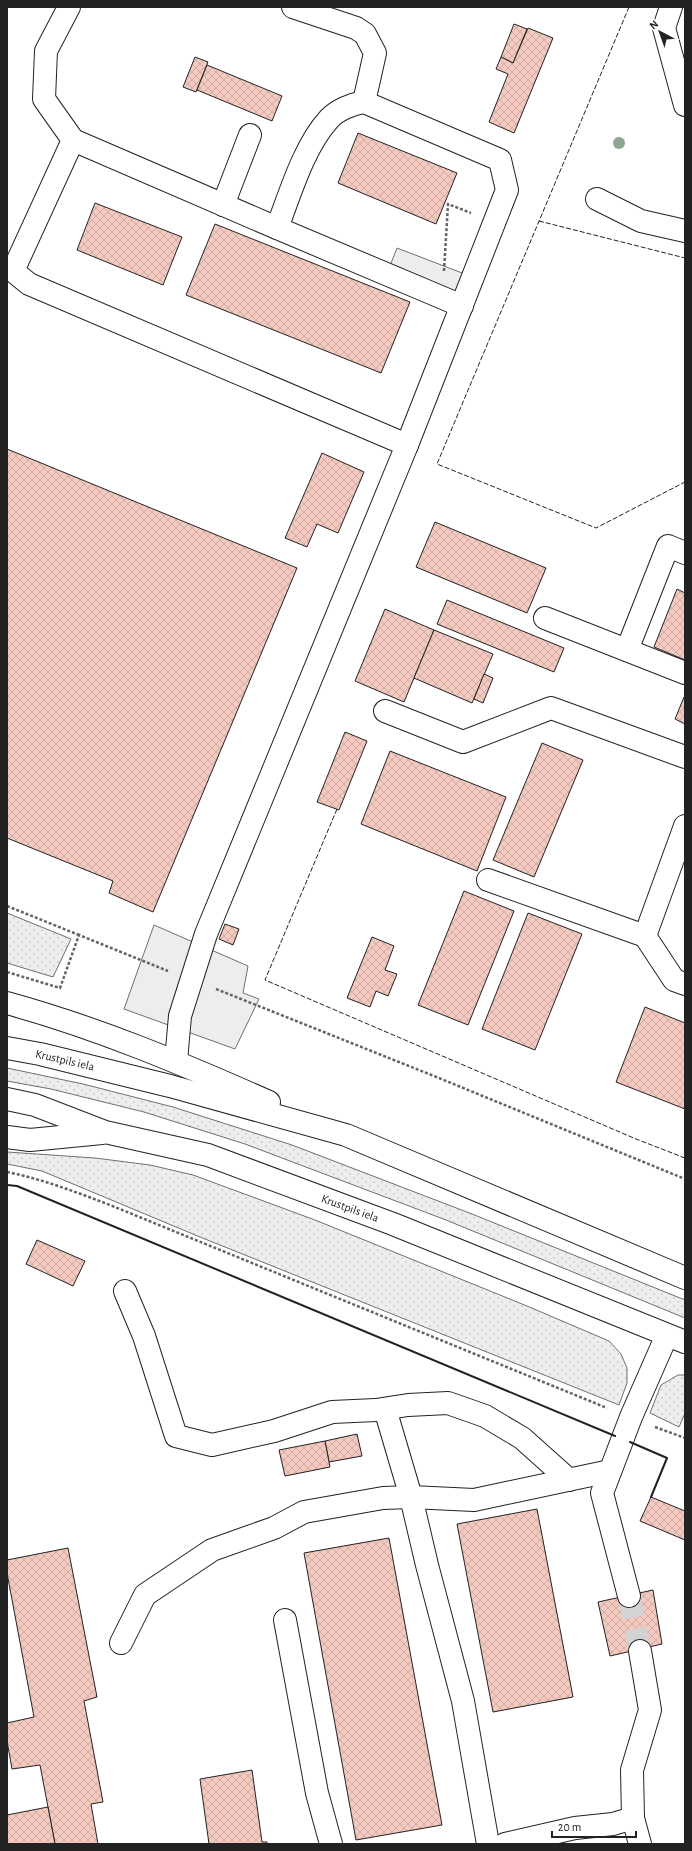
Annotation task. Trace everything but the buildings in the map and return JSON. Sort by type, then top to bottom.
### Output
[{"type":"main road","points":[[69,7],[46,51],[44,99],[73,140],[452,302]]},
{"type":"main road","points":[[293,7],[356,28],[366,34],[375,54],[364,102]]},
{"type":"main road","points":[[671,7],[664,28],[685,105]]},
{"type":"main road","points":[[176,1061],[180,1016],[206,934],[407,445],[452,302],[494,222],[507,190],[500,160],[364,102],[353,104],[329,118],[312,142],[277,228]]},
{"type":"main road","points":[[223,205],[250,135]]},
{"type":"main road","points":[[73,140],[10,271],[29,284],[407,445]]},
{"type":"main road","points":[[597,199],[641,221],[685,231]]},
{"type":"main road","points":[[627,650],[668,546],[685,552]]},
{"type":"main road","points":[[545,618],[685,673]]},
{"type":"main road","points":[[385,711],[463,742],[551,708],[685,757]]},
{"type":"main road","points":[[645,936],[685,826]]},
{"type":"main road","points":[[488,880],[645,936],[674,980],[685,984]]},
{"type":"main road","points":[[7,1003],[57,1017],[176,1061],[346,1135]]},
{"type":"main road","name":"Krustpils iela","points":[[7,1048],[40,1054],[170,1086],[346,1135],[685,1278]]},
{"type":"main road","name":"Krustpils iela","points":[[7,1099],[35,1105],[105,1132],[208,1155],[393,1224],[676,1339]]},
{"type":"main road","points":[[7,1138],[30,1140],[105,1132]]},
{"type":"main road","points":[[125,1291],[144,1336],[176,1436],[212,1445],[274,1431],[332,1412],[448,1403],[485,1416],[522,1438],[569,1480]]},
{"type":"main road","points":[[629,1596],[602,1493],[631,1417],[676,1339]]},
{"type":"main road","points":[[385,1409],[411,1497],[427,1565],[463,1701],[488,1844]]},
{"type":"main road","points":[[121,1643],[145,1596],[212,1550],[274,1528],[304,1512],[383,1498],[411,1497],[474,1500],[610,1471]]},
{"type":"main road","points":[[285,1620],[317,1793],[331,1844]]},
{"type":"main road","points":[[640,1651],[650,1710],[632,1770],[634,1818],[640,1844]]},
{"type":"main road","points":[[505,1844],[575,1828],[614,1824],[634,1818]]},
{"type":"path","points":[[452,302],[448,204],[494,222]]},
{"type":"path","points":[[7,906],[434,1076],[685,1179]]},
{"type":"path","points":[[7,972],[60,988],[79,935]]},
{"type":"path","points":[[7,1172],[26,1176],[110,1205],[685,1438]]},
{"type":"shaded area","points":[[397,248],[470,276],[459,305],[386,276]]},
{"type":"shaded area","points":[[7,913],[71,939],[53,977],[7,963]]},
{"type":"shaded area","points":[[154,925],[248,966],[243,993],[259,999],[235,1049],[124,1009]]},
{"type":"shaded area","points":[[7,1068],[83,1084],[173,1107],[292,1145],[472,1214],[685,1300],[685,1318],[446,1220],[245,1144],[144,1112],[51,1089],[7,1081]]},
{"type":"shaded area","points":[[7,1152],[95,1158],[150,1165],[193,1175],[315,1220],[527,1306],[609,1341],[621,1354],[627,1368],[627,1383],[619,1405],[200,1237],[42,1171],[7,1164]]},
{"type":"shaded area","points":[[678,1375],[685,1375],[685,1413],[679,1427],[650,1413],[661,1385]]},
{"type":"tunnel","points":[[629,1596],[640,1651]]},
{"type":"fence","points":[[629,7],[437,464],[596,528],[685,482]]},
{"type":"fence","points":[[539,221],[685,258]]},
{"type":"fence","points":[[337,809],[265,980],[636,1139],[685,1158]]},
{"type":"wall","points":[[7,1185],[17,1186],[615,1436]]},
{"type":"wall","points":[[630,1442],[667,1458],[651,1497]]}]
